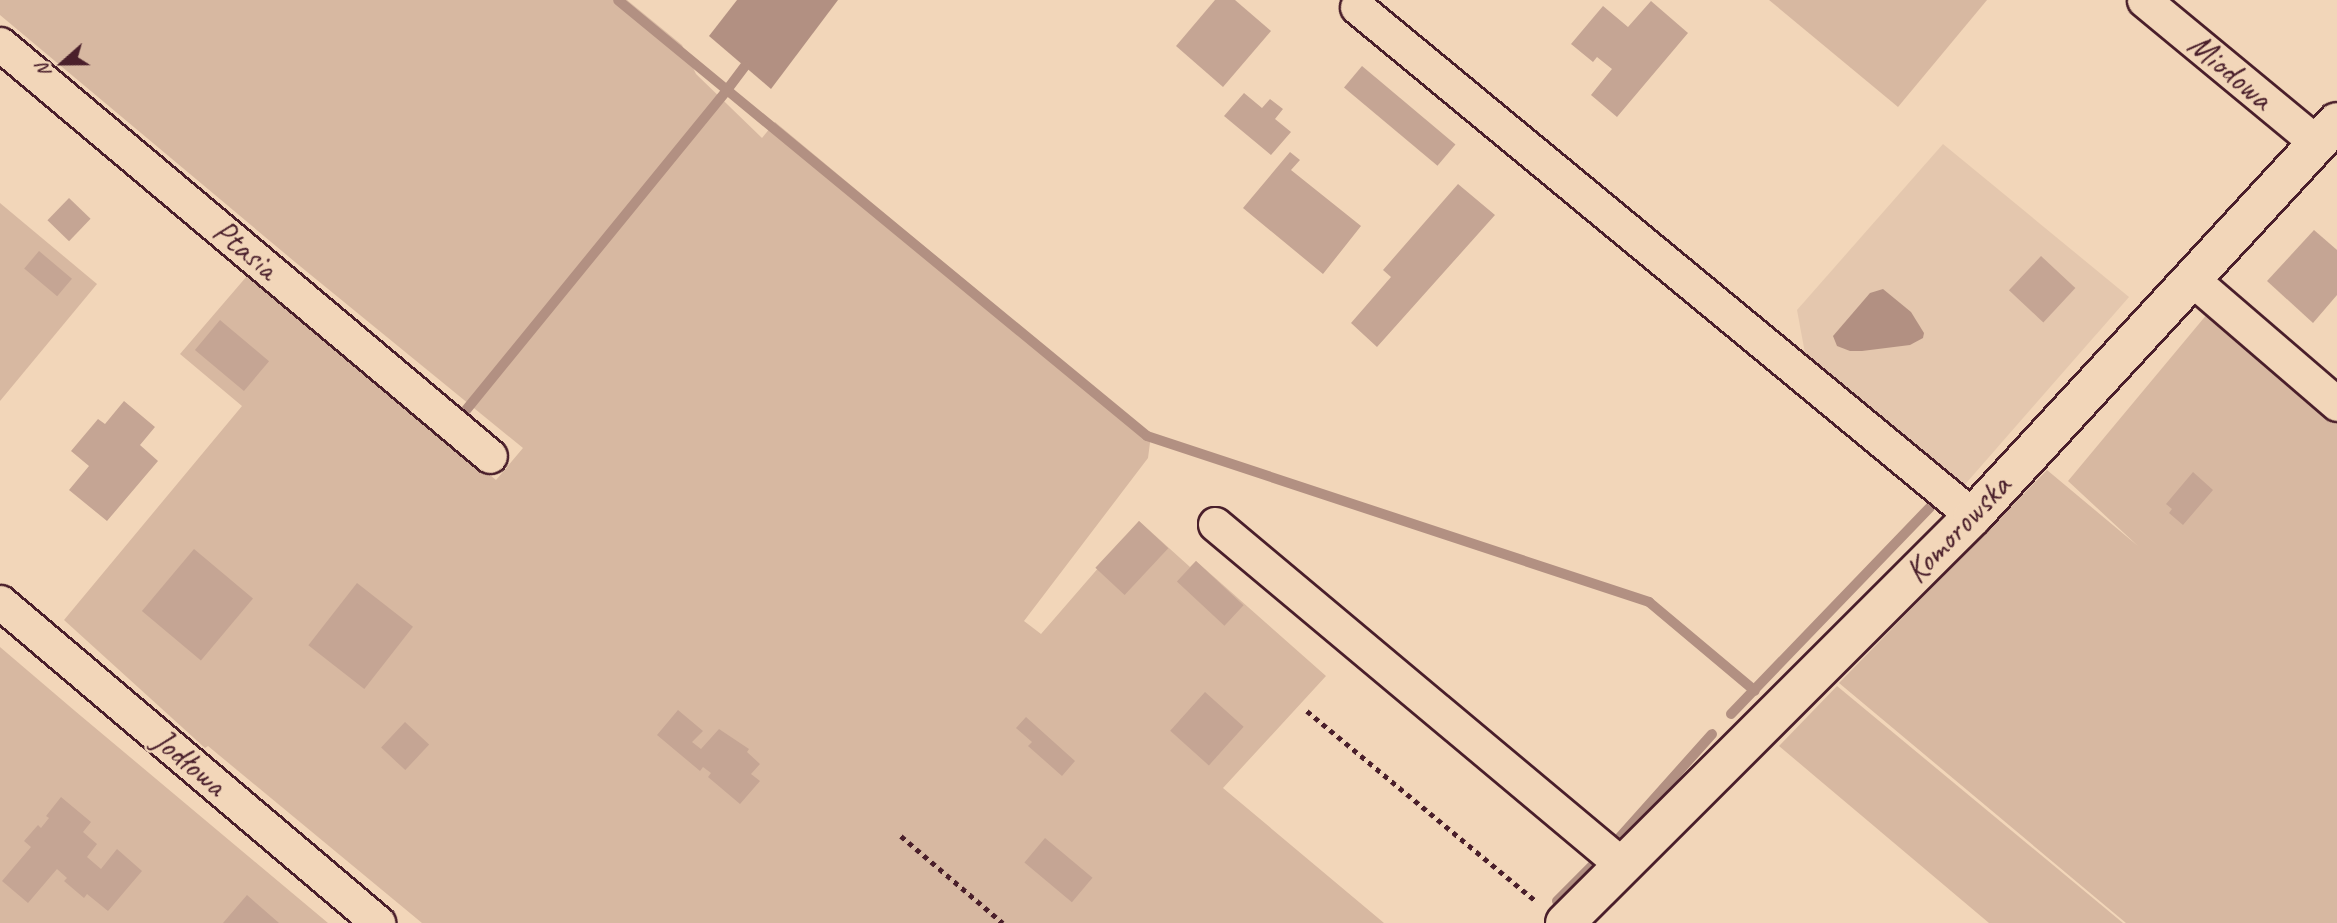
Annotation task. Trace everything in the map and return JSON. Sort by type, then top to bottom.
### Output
[{"type":"street","name":"Miodowa","points":[[2144,0],[2327,133]]},
{"type":"street","points":[[1357,6],[1973,516]]},
{"type":"street","name":"Ptasia","points":[[0,44],[490,456]]},
{"type":"street","name":"Komorowska","points":[[1553,914],[1621,864],[1973,516],[2327,133]]},
{"type":"street","points":[[2193,280],[2337,404]]},
{"type":"street","points":[[1214,524],[1621,864]]},
{"type":"street","name":"Jodłowa","points":[[0,602],[378,923]]},
{"type":"path","points":[[1307,711],[1553,914]]},
{"type":"path","points":[[901,836],[1003,923]]},
{"type":"shaded area","points":[[0,0],[627,0],[682,45],[696,74],[762,138],[775,122],[1151,435],[1148,458],[1024,621],[1041,634],[1139,521],[1190,567],[1196,561],[1326,676],[1223,788],[1384,923],[422,923],[208,746],[205,748],[64,620],[242,406],[180,354],[247,276],[496,480],[523,448],[295,262],[0,15]]},
{"type":"shaded area","points":[[737,0],[838,0],[771,89],[709,36]]},
{"type":"shaded area","points":[[1769,0],[1987,0],[1898,107]]},
{"type":"shaded area","points":[[1943,144],[2129,297],[1961,489],[1807,364],[1797,310]]},
{"type":"shaded area","points":[[0,203],[97,284],[0,401]]},
{"type":"shaded area","points":[[1883,289],[1911,312],[1924,333],[1923,338],[1910,345],[1862,351],[1850,351],[1837,346],[1833,336],[1870,293]]},
{"type":"shaded area","points":[[2208,313],[2337,420],[2337,923],[2126,923],[1839,683],[2047,470],[2138,546],[2068,481]]},
{"type":"shaded area","points":[[0,647],[75,711],[328,923],[0,923]]},
{"type":"shaded area","points":[[1837,686],[2123,923],[1989,923],[1779,746]]},
{"type":"building","points":[[1215,0],[1235,0],[1271,31],[1223,87],[1176,46]]},
{"type":"building","points":[[1651,1],[1688,33],[1617,117],[1591,95],[1612,69],[1597,57],[1593,62],[1571,44],[1603,6],[1628,27]]},
{"type":"building","points":[[1362,66],[1455,144],[1437,166],[1344,87]]},
{"type":"building","points":[[1244,93],[1262,108],[1270,99],[1283,109],[1275,119],[1291,132],[1271,155],[1224,116]]},
{"type":"building","points":[[1290,152],[1300,160],[1291,170],[1361,226],[1323,274],[1243,208]]},
{"type":"building","points":[[1458,184],[1495,215],[1377,347],[1351,323],[1391,277],[1383,270]]},
{"type":"building","points":[[69,198],[91,219],[69,241],[47,220]]},
{"type":"building","points":[[2314,230],[2337,250],[2337,295],[2313,323],[2267,281]]},
{"type":"building","points":[[39,251],[72,279],[57,296],[24,269]]},
{"type":"building","points":[[2041,256],[2075,288],[2043,322],[2009,290]]},
{"type":"building","points":[[220,320],[269,361],[244,391],[195,350]]},
{"type":"building","points":[[124,401],[155,427],[140,445],[158,461],[107,521],[69,490],[89,466],[71,451],[98,419],[105,424]]},
{"type":"building","points":[[2193,472],[2213,490],[2183,525],[2169,513],[2172,509],[2166,504]]},
{"type":"building","points":[[1139,521],[1168,548],[1125,595],[1095,568]]},
{"type":"building","points":[[194,549],[253,598],[201,661],[142,611]]},
{"type":"building","points":[[1196,561],[1244,605],[1224,626],[1177,581]]},
{"type":"building","points":[[357,583],[413,627],[364,689],[308,645]]},
{"type":"building","points":[[1205,692],[1244,727],[1209,765],[1170,731]]},
{"type":"building","points":[[678,710],[703,731],[692,742],[701,749],[719,729],[749,749],[747,752],[760,764],[751,774],[760,781],[740,804],[708,777],[711,773],[703,767],[700,771],[657,735]]},
{"type":"building","points":[[1026,717],[1075,761],[1062,776],[1028,746],[1032,742],[1016,728]]},
{"type":"building","points":[[405,722],[429,745],[405,770],[381,748]]},
{"type":"building","points":[[61,797],[91,822],[83,832],[97,844],[87,857],[101,869],[117,849],[142,871],[108,911],[87,894],[84,898],[64,881],[67,878],[57,869],[28,903],[2,881],[31,847],[24,841],[38,825],[41,828],[49,818],[46,816]]},
{"type":"building","points":[[1045,838],[1092,878],[1072,902],[1024,863]]},
{"type":"building","points":[[247,895],[279,923],[223,923]]},
{"type":"waterway","points":[[462,415],[727,90],[618,0]]},
{"type":"waterway","points":[[745,66],[727,90],[1147,436],[1649,602],[1755,691]]},
{"type":"waterway","points":[[1731,714],[1930,507]]},
{"type":"waterway","points":[[1620,837],[1712,734]]},
{"type":"waterway","points":[[1557,901],[1601,857]]}]
